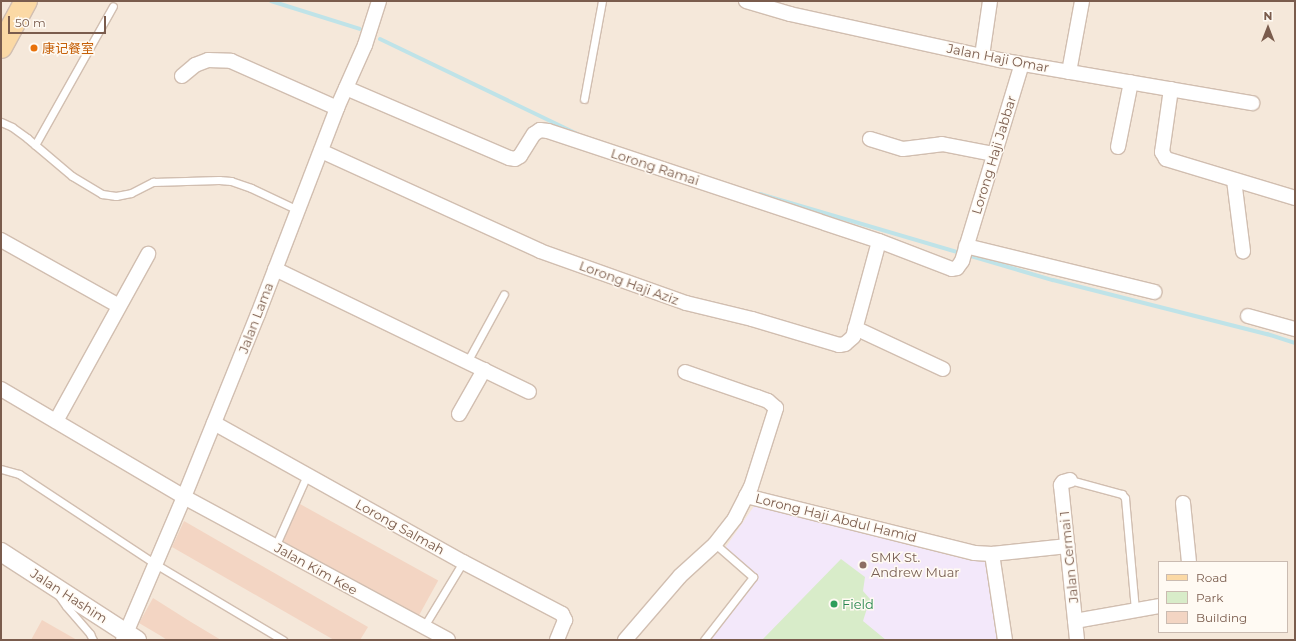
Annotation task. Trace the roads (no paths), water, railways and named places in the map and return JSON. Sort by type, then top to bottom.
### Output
[{"type":"main road","points":[[1,47],[26,1]]},
{"type":"street","name":"Jalan Lama","points":[[128,638],[275,269],[337,108],[365,45],[380,1]]},
{"type":"street","name":"Jalan Haji Omar","points":[[746,1],[790,14],[982,56],[1252,103]]},
{"type":"street","points":[[982,56],[990,1]]},
{"type":"street","points":[[1069,72],[1082,1]]},
{"type":"street","points":[[182,76],[195,65],[208,60],[230,60],[337,108]]},
{"type":"street","name":"Lorong Haji Jabbar","points":[[964,254],[1022,64]]},
{"type":"street","points":[[1118,147],[1131,82]]},
{"type":"street","name":"Lorong Ramai","points":[[346,88],[509,158],[515,159],[520,156],[534,134],[540,130],[548,131],[879,241],[952,269],[957,268],[964,254]]},
{"type":"street","points":[[1171,89],[1163,156],[1171,162],[1295,197]]},
{"type":"street","points":[[870,139],[903,149],[942,144],[994,154]]},
{"type":"street","name":"Lorong Haji Aziz","points":[[321,151],[540,251],[686,303],[752,318],[839,345],[850,341],[855,328],[879,241]]},
{"type":"street","points":[[1234,180],[1243,251]]},
{"type":"street","points":[[1,240],[118,306]]},
{"type":"street","points":[[56,420],[148,254]]},
{"type":"street","points":[[964,254],[1154,292]]},
{"type":"street","points":[[275,269],[529,392]]},
{"type":"street","points":[[1248,316],[1295,330]]},
{"type":"street","points":[[855,328],[943,369]]},
{"type":"street","points":[[459,414],[484,370]]},
{"type":"street","points":[[625,640],[680,576],[715,544],[735,518],[751,487],[775,406],[757,397],[685,372]]},
{"type":"street","name":"Jalan Kim Kee","points":[[1,390],[56,420],[184,497],[423,628],[448,640]]},
{"type":"street","name":"Lorong Salmah","points":[[214,423],[463,562],[562,614],[565,620],[557,640]]},
{"type":"street","name":"Jalan Cermai 1","points":[[1070,480],[1062,482],[1061,485],[1077,640]]},
{"type":"street","name":"Lorong Haji Abdul Hamid","points":[[746,496],[966,551],[992,554],[1068,546]]},
{"type":"street","points":[[1183,503],[1189,561]]},
{"type":"street","name":"Jalan Hashim","points":[[1,552],[54,586],[128,638]]},
{"type":"street","points":[[992,554],[1005,640]]},
{"type":"street","points":[[1075,621],[1158,606]]},
{"type":"lane","points":[[584,99],[602,1]]},
{"type":"lane","points":[[34,145],[113,6]]},
{"type":"lane","points":[[1,122],[12,127],[72,176],[102,194],[116,196],[131,193],[153,182],[219,180],[231,181],[251,188],[298,210]]},
{"type":"lane","points":[[467,362],[504,294]]},
{"type":"lane","points":[[1,470],[19,474],[157,565],[283,640]]},
{"type":"lane","points":[[275,547],[307,475]]},
{"type":"lane","points":[[1070,480],[1122,494],[1125,498],[1135,610]]},
{"type":"lane","points":[[704,640],[753,577],[715,544]]},
{"type":"lane","points":[[423,628],[463,562]]},
{"type":"lane","points":[[54,586],[66,606],[90,634],[93,640]]},
{"type":"waterway","points":[[271,1],[360,29]]},
{"type":"waterway","points":[[380,39],[577,134]]},
{"type":"waterway","points":[[760,194],[1053,280],[1267,334],[1295,343]]},
{"type":"place","name":"康记餐室","points":[[34,48]]},
{"type":"place","name":"SMK St. Andrew Muar","points":[[863,565]]},
{"type":"place","name":"Field","points":[[834,604]]}]
